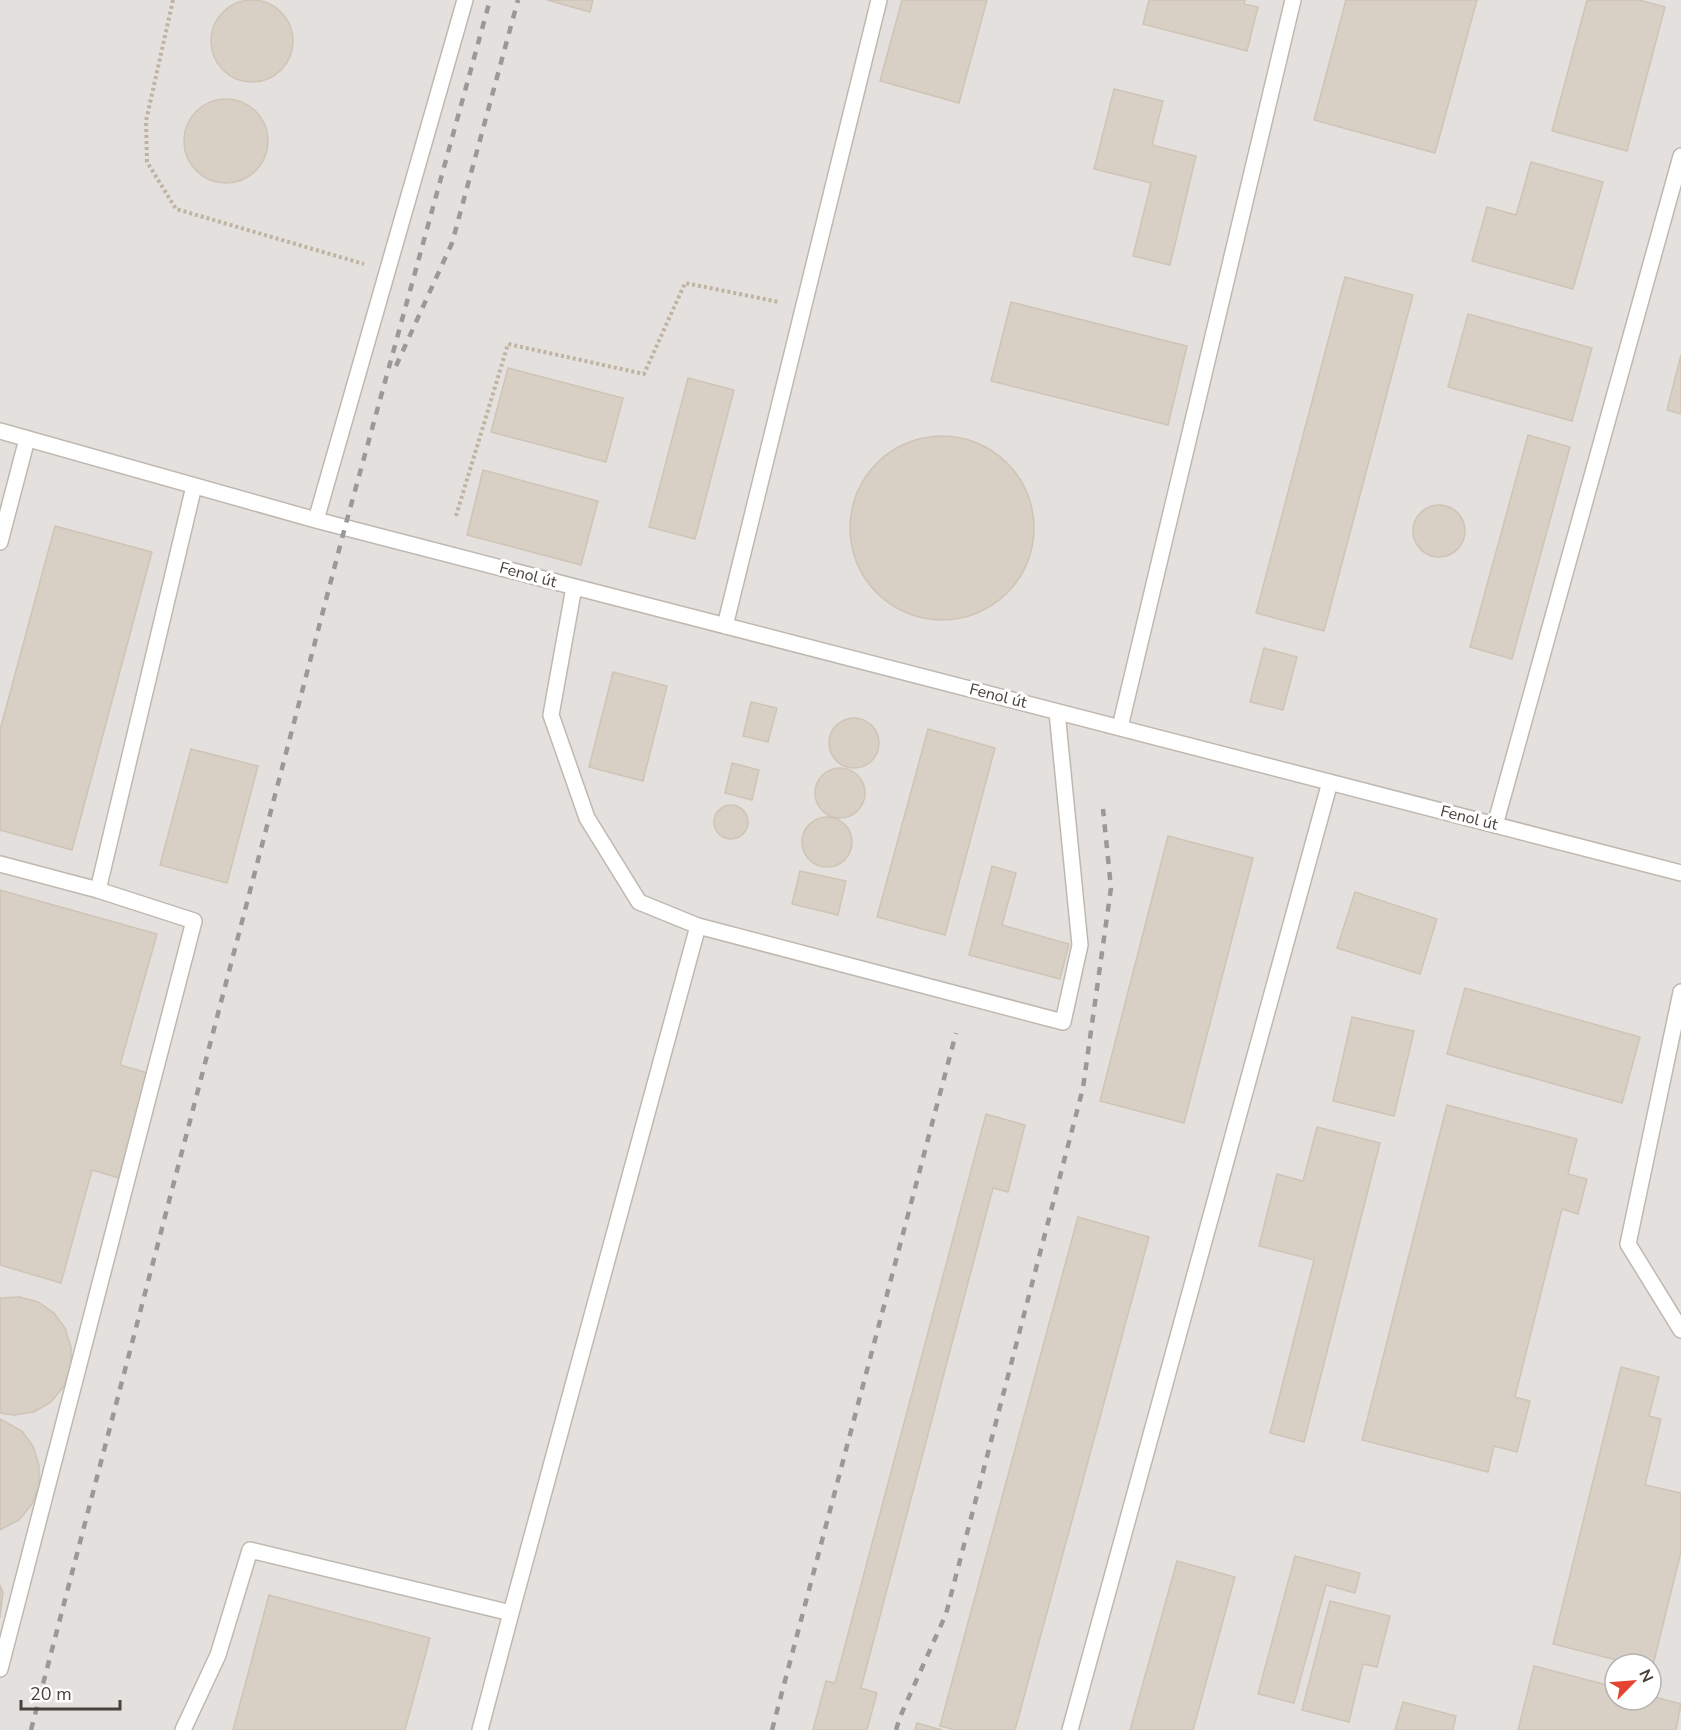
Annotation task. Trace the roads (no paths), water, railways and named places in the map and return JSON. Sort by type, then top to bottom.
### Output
[{"type":"lane","points":[[316,520],[465,0]]},
{"type":"lane","points":[[725,626],[879,0]]},
{"type":"lane","points":[[1120,727],[1293,0]]},
{"type":"lane","points":[[1496,825],[1681,156]]},
{"type":"lane","name":"Fenol út","points":[[0,431],[316,520],[1681,873]]},
{"type":"lane","points":[[0,542],[27,439]]},
{"type":"lane","points":[[98,890],[194,486]]},
{"type":"lane","points":[[574,587],[551,715],[587,818],[639,902],[698,926],[1063,1022],[1080,945],[1057,712]]},
{"type":"lane","points":[[1070,1730],[1330,782]]},
{"type":"lane","points":[[0,864],[98,890],[194,921],[0,1669]]},
{"type":"lane","points":[[480,1730],[698,926]]},
{"type":"lane","points":[[1681,992],[1628,1244],[1681,1330]]},
{"type":"lane","points":[[183,1730],[218,1655],[250,1550],[511,1613]]},
{"type":"railway","points":[[31,1730],[345,527],[490,0]]},
{"type":"railway","points":[[396,366],[452,243],[518,0]]},
{"type":"railway","points":[[896,1730],[946,1614],[1083,1088],[1111,888],[1103,809]]},
{"type":"railway","points":[[772,1730],[956,1033]]}]
